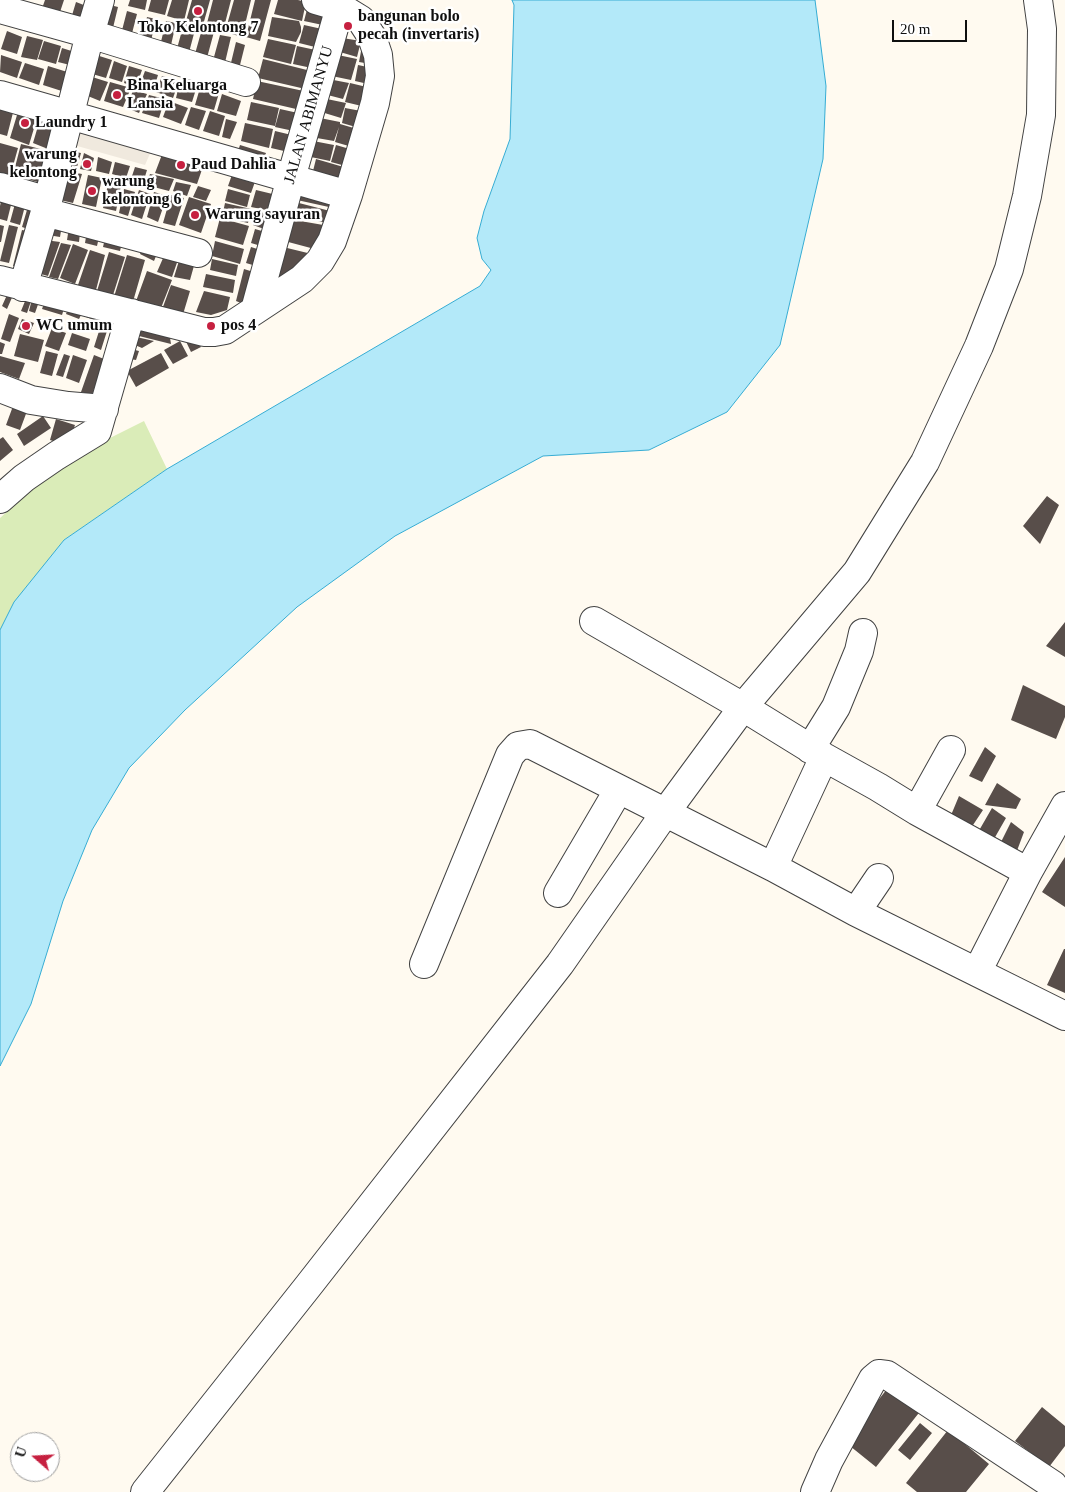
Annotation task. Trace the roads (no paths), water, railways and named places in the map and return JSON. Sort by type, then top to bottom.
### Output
[{"type":"street","points":[[100,0],[46,206],[12,283],[204,332],[225,330],[302,278],[320,261],[332,241],[348,195],[375,102],[380,76],[378,55],[372,37],[361,20],[328,4]]},
{"type":"street","points":[[145,1492],[560,964],[665,813],[743,707],[857,572],[925,462],[979,346],[1009,269],[1027,196],[1041,115],[1042,28],[1038,0]]},
{"type":"street","name":"JALAN ABIMANYU","points":[[256,310],[291,178],[328,4]]},
{"type":"street","points":[[0,9],[90,34],[246,82]]},
{"type":"street","points":[[0,95],[348,195]]},
{"type":"street","points":[[0,187],[46,206],[198,253]]},
{"type":"street","points":[[0,499],[32,472],[97,431],[132,313]]},
{"type":"street","points":[[0,388],[31,400],[104,409]]},
{"type":"street","points":[[594,621],[917,811],[1028,872]]},
{"type":"street","points":[[773,867],[859,652],[863,633]]},
{"type":"street","points":[[424,964],[510,755],[518,746],[530,744],[773,867],[856,912],[1065,1016]]},
{"type":"street","points":[[917,811],[951,750]]},
{"type":"street","points":[[558,893],[619,789]]},
{"type":"street","points":[[977,972],[1028,872],[1065,806]]},
{"type":"street","points":[[856,912],[879,878]]},
{"type":"street","points":[[815,1492],[829,1460],[873,1379],[879,1374],[888,1375],[1056,1482]]},
{"type":"water","points":[[512,0],[815,0],[826,86],[823,159],[780,345],[727,412],[649,450],[543,456],[395,536],[297,607],[185,710],[129,768],[92,830],[63,901],[31,1004],[0,1066],[0,630],[14,602],[64,540],[167,469],[480,286],[491,270],[482,259],[477,238],[484,211],[510,139],[514,5]]},
{"type":"place","name":"Toko Kelontong 7","points":[[198,11]]},
{"type":"place","name":"bangunan bolo pecah (invertaris)","points":[[348,26]]},
{"type":"place","name":"Bina Keluarga Lansia","points":[[117,95]]},
{"type":"place","name":"Laundry 1","points":[[25,123]]},
{"type":"place","name":"warung kelontong","points":[[87,164]]},
{"type":"place","name":"Paud Dahlia","points":[[181,165]]},
{"type":"place","name":"warung kelontong 6","points":[[92,191]]},
{"type":"place","name":"Warung sayuran","points":[[195,215]]},
{"type":"place","name":"WC umum","points":[[26,326]]},
{"type":"place","name":"pos 4","points":[[211,326]]}]
